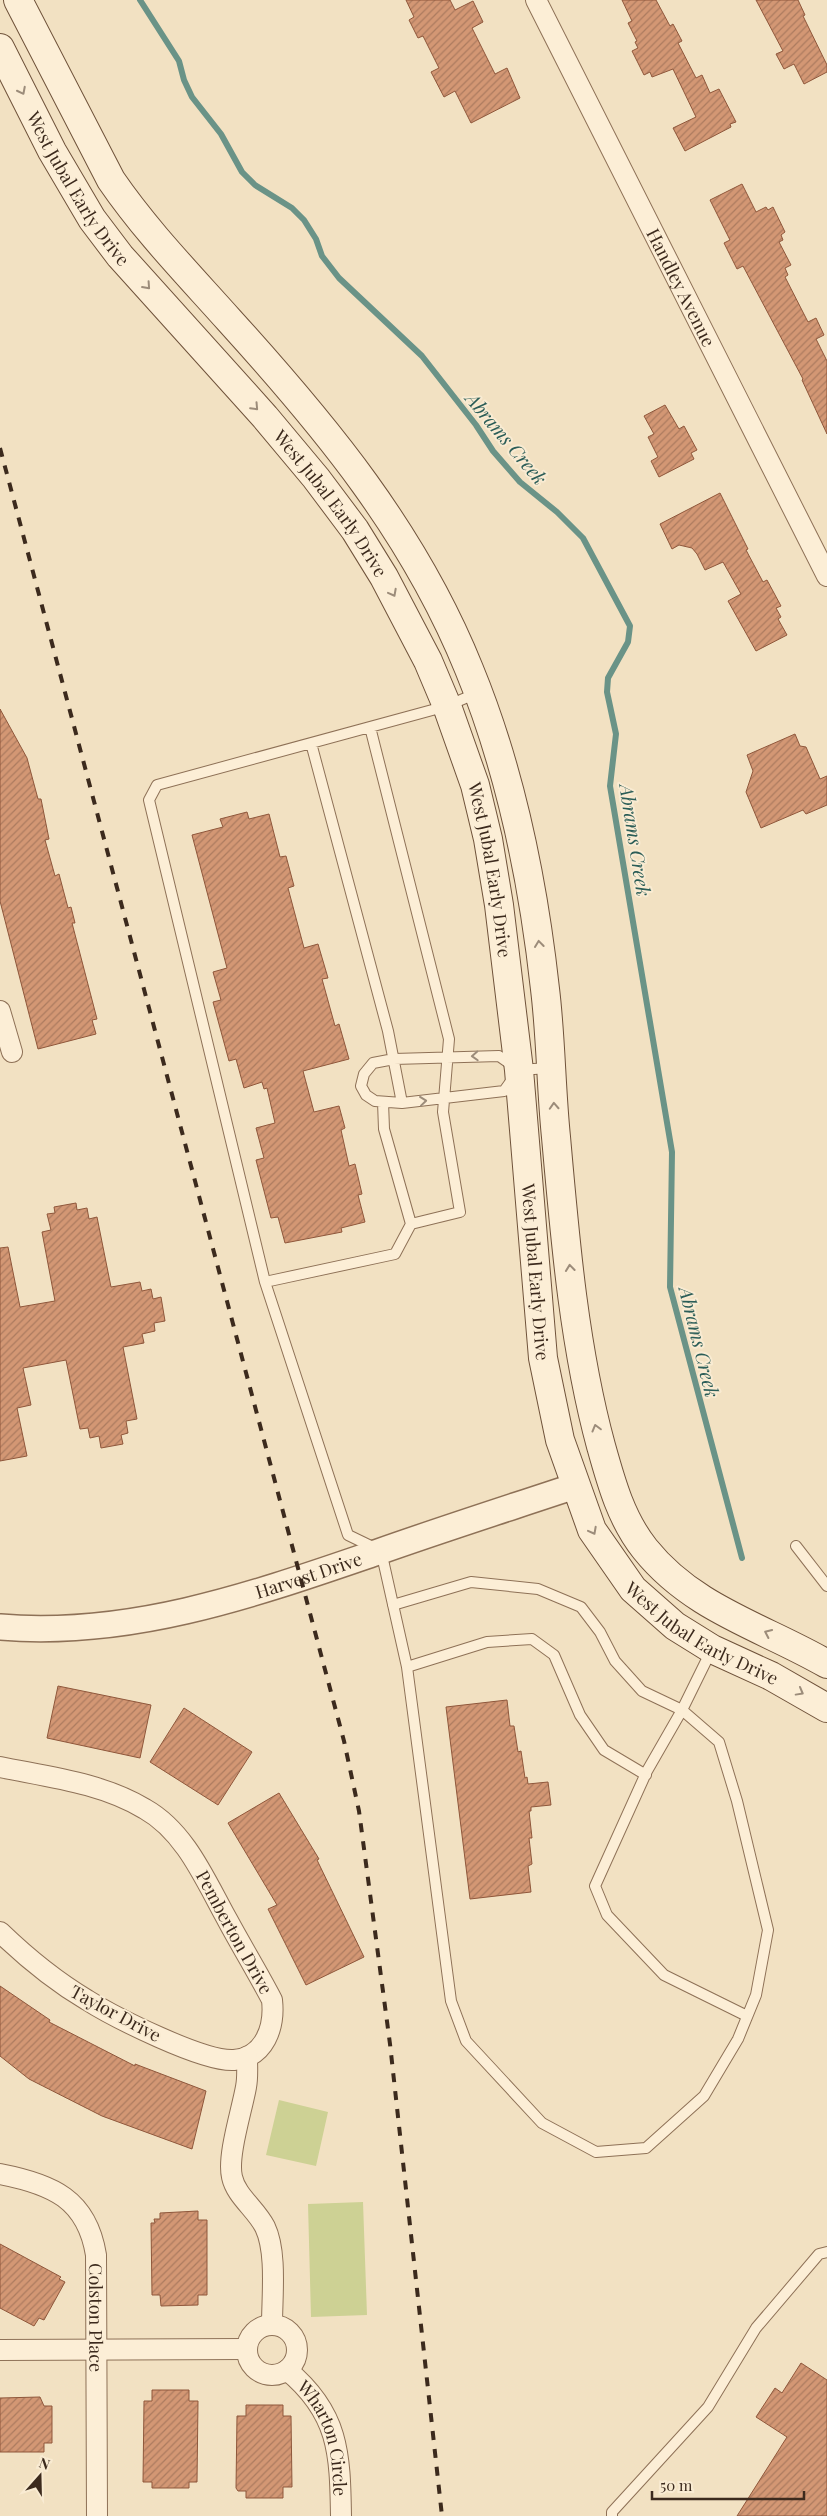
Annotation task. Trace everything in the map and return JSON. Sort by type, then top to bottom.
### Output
[{"type":"main road","name":"West Jubal Early Drive","points":[[18,0],[81,125],[111,180],[130,207],[175,262],[318,421],[379,501],[441,605],[478,693],[510,792],[526,862],[546,994],[555,1135],[579,1346],[592,1414],[609,1475],[627,1521],[643,1547],[668,1575],[693,1595],[714,1609],[782,1639],[827,1664]]},
{"type":"main road","name":"West Jubal Early Drive","points":[[0,48],[52,151],[98,226],[120,256],[265,417],[355,530],[384,577],[428,661],[448,706],[475,785],[488,839],[500,905],[519,1070],[543,1358],[560,1440],[592,1530],[632,1589],[675,1626],[712,1648],[771,1676],[827,1708]]},
{"type":"street","name":"Handley Avenue","points":[[536,0],[827,576]]},
{"type":"street","points":[[0,1011],[12,1052]]},
{"type":"street","name":"Harvest Drive","points":[[0,1627],[65,1630],[135,1623],[179,1614],[300,1579],[609,1475]]},
{"type":"street","name":"Pemberton Drive","points":[[0,1767],[85,1785],[118,1796],[147,1810],[170,1830],[185,1848],[272,2000],[274,2015],[270,2030],[263,2045],[247,2057]]},
{"type":"street","name":"Taylor Drive","points":[[0,1932],[45,1972],[86,2000],[121,2020],[175,2044],[223,2059],[247,2057]]},
{"type":"street","points":[[247,2057],[247,2084],[231,2162],[231,2176],[236,2189],[258,2214],[268,2235],[272,2250],[272,2325]]},
{"type":"street","name":"Colston Place","points":[[0,2174],[55,2190],[67,2198],[84,2216],[94,2241],[98,2350],[97,2516]]},
{"type":"street","points":[[272,2325],[287,2329],[296,2342],[296,2358],[287,2370],[272,2374],[264,2373],[252,2364],[247,2349],[252,2335],[258,2330],[272,2325]]},
{"type":"street","points":[[0,2350],[247,2349]]},
{"type":"street","name":"Wharton Circle","points":[[287,2370],[302,2382],[326,2417],[334,2435],[340,2455],[341,2516]]},
{"type":"lane","points":[[393,1605],[471,1582],[538,1589],[581,1607],[600,1632],[615,1661],[642,1691],[682,1710],[720,1742],[737,1801],[768,1930],[756,1995],[738,2039],[704,2096],[646,2148],[596,2152],[542,2124],[466,2041],[451,2001],[407,1666],[393,1605],[381,1551],[348,1535],[265,1282],[149,800],[157,785],[448,706],[478,693]]},
{"type":"lane","points":[[370,727],[449,1039],[443,1112],[460,1212],[411,1224]]},
{"type":"lane","points":[[312,743],[394,1059],[402,1103]]},
{"type":"lane","points":[[519,1070],[504,1091],[444,1099],[402,1103],[375,1101],[366,1095],[361,1086],[364,1074],[373,1063],[394,1059],[498,1056],[519,1070],[552,1068]]},
{"type":"lane","points":[[265,1282],[395,1254],[411,1224],[384,1129],[383,1102]]},
{"type":"lane","points":[[796,1546],[827,1586]]},
{"type":"lane","points":[[407,1666],[487,1642],[532,1639],[554,1655],[580,1715],[604,1750],[646,1775]]},
{"type":"lane","points":[[712,1648],[682,1710],[646,1775],[595,1886],[607,1915],[664,1975],[747,2016]]},
{"type":"lane","points":[[612,2516],[612,2512],[708,2407],[756,2328],[819,2254],[827,2252]]},
{"type":"green space","points":[[279,2100],[328,2112],[316,2166],[266,2155]]},
{"type":"green space","points":[[363,2202],[367,2315],[311,2317],[308,2204]]},
{"type":"building","points":[[406,0],[450,0],[455,10],[473,1],[483,22],[472,28],[495,74],[507,68],[520,98],[471,123],[455,91],[444,97],[431,72],[439,68],[423,36],[418,38],[409,20],[414,17]]},
{"type":"building","points":[[622,0],[656,0],[670,26],[673,24],[682,41],[678,43],[696,78],[702,75],[710,93],[719,89],[736,122],[730,124],[731,127],[685,151],[673,128],[696,117],[673,69],[652,77],[650,72],[644,75],[632,51],[638,48],[635,42],[637,41],[628,23],[632,21]]},
{"type":"building","points":[[756,0],[798,0],[805,15],[803,16],[827,65],[827,72],[804,84],[794,64],[784,69],[776,54],[783,51]]},
{"type":"building","points":[[742,184],[756,212],[766,207],[768,210],[773,207],[785,232],[781,235],[783,240],[779,242],[791,265],[785,268],[788,275],[785,277],[808,322],[816,318],[824,335],[816,339],[827,361],[827,434],[803,379],[743,266],[737,269],[724,243],[730,240],[710,200]]},
{"type":"building","points":[[665,405],[679,429],[684,426],[697,450],[691,453],[694,459],[659,477],[651,461],[658,457],[648,437],[654,434],[644,416]]},
{"type":"building","points":[[720,493],[763,582],[767,580],[781,606],[776,608],[781,617],[778,619],[787,635],[756,651],[728,601],[741,594],[723,562],[705,570],[692,548],[679,545],[672,549],[660,524]]},
{"type":"building","points":[[0,709],[27,758],[38,799],[41,799],[49,839],[45,840],[55,876],[59,874],[68,908],[71,907],[75,923],[72,923],[97,1019],[92,1020],[96,1034],[38,1049],[0,901]]},
{"type":"building","points":[[795,734],[800,746],[806,747],[820,779],[827,776],[827,805],[806,814],[803,810],[761,828],[746,792],[753,771],[747,755]]},
{"type":"building","points":[[247,812],[249,819],[269,814],[280,857],[286,856],[294,886],[288,888],[304,948],[318,944],[328,978],[322,979],[335,1026],[339,1024],[349,1059],[303,1071],[314,1112],[339,1106],[345,1128],[341,1130],[349,1166],[355,1164],[362,1194],[358,1195],[365,1222],[341,1228],[342,1232],[285,1243],[278,1217],[271,1218],[256,1160],[264,1158],[256,1128],[275,1123],[267,1088],[264,1089],[262,1082],[244,1088],[236,1059],[229,1061],[213,1002],[221,1000],[213,972],[227,968],[192,835],[223,827],[220,819]]},
{"type":"building","points":[[76,1203],[77,1210],[87,1208],[89,1219],[97,1217],[111,1287],[140,1282],[142,1291],[151,1289],[153,1299],[161,1297],[165,1321],[154,1323],[155,1331],[142,1334],[144,1343],[123,1347],[137,1419],[126,1421],[128,1433],[121,1435],[123,1444],[101,1448],[99,1436],[90,1438],[88,1428],[80,1429],[66,1360],[23,1368],[31,1405],[17,1408],[27,1456],[0,1461],[0,1248],[8,1247],[20,1307],[55,1301],[42,1232],[51,1230],[47,1214],[55,1213],[54,1207]]},
{"type":"building","points":[[58,1686],[151,1705],[140,1758],[47,1738]]},
{"type":"building","points":[[507,1700],[510,1726],[514,1726],[518,1752],[521,1751],[525,1778],[527,1777],[528,1784],[548,1782],[551,1805],[531,1807],[531,1811],[529,1811],[532,1838],[529,1838],[532,1864],[528,1866],[531,1892],[470,1899],[446,1707]]},
{"type":"building","points":[[184,1708],[252,1752],[218,1805],[150,1762]]},
{"type":"building","points":[[279,1793],[319,1859],[317,1860],[364,1957],[306,1985],[268,1909],[277,1905],[228,1823]]},
{"type":"building","points":[[0,1986],[50,2020],[49,2022],[135,2066],[135,2064],[206,2091],[192,2149],[102,2116],[29,2079],[0,2056]]},
{"type":"building","points":[[198,2211],[198,2220],[207,2220],[207,2295],[198,2295],[198,2305],[161,2306],[160,2295],[152,2295],[151,2223],[155,2223],[154,2219],[160,2219],[160,2213]]},
{"type":"building","points":[[0,2244],[61,2277],[59,2279],[65,2282],[44,2320],[39,2318],[34,2326],[0,2308]]},
{"type":"building","points":[[801,2363],[827,2380],[827,2516],[737,2516],[787,2437],[756,2417],[775,2388],[782,2393]]},
{"type":"building","points":[[152,2390],[189,2390],[189,2401],[198,2401],[197,2482],[189,2482],[189,2488],[152,2488],[152,2482],[143,2482],[144,2401],[152,2401]]},
{"type":"building","points":[[40,2397],[44,2406],[52,2406],[52,2443],[44,2443],[44,2452],[0,2452],[0,2398]]},
{"type":"building","points":[[246,2405],[283,2405],[283,2416],[291,2416],[292,2487],[283,2487],[283,2498],[246,2498],[246,2491],[238,2491],[236,2488],[237,2416],[246,2416]]},
{"type":"waterway","name":"Abrams Creek","points":[[140,0],[179,61],[184,80],[192,97],[221,134],[242,172],[255,185],[292,208],[304,220],[316,239],[322,256],[339,278],[422,356],[476,425],[493,451],[520,482],[557,512],[583,538],[630,626],[628,642],[608,678],[607,692],[616,734],[610,786],[672,1152],[670,1287],[742,1558]]},
{"type":"railway","points":[[0,448],[344,1741],[359,1811],[390,2044],[442,2516]]}]
